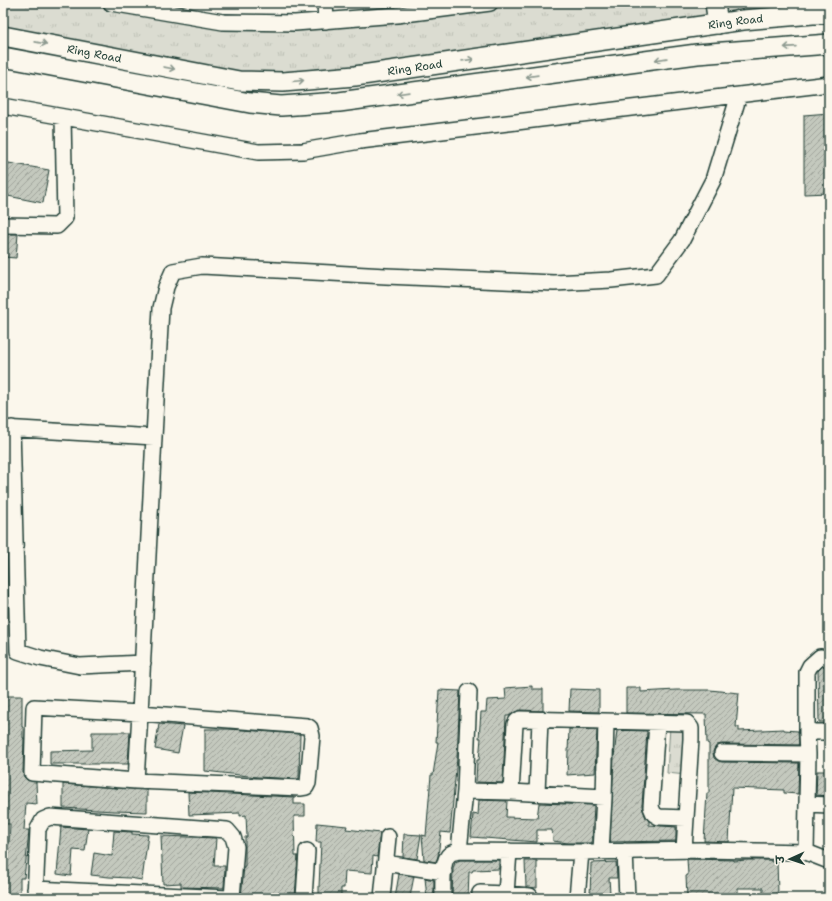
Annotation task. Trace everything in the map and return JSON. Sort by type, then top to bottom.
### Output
[{"type":"main road","points":[[715,3],[718,24]]},
{"type":"main road","name":"Ring Road","points":[[3,36],[239,81],[283,82],[355,76],[743,20],[829,14]]},
{"type":"main road","name":"Ring Road","points":[[3,58],[250,103],[281,106],[339,102],[697,54],[829,44]]},
{"type":"street","points":[[111,3],[223,22],[294,23],[326,21],[396,9],[490,3]]},
{"type":"street","points":[[326,3],[326,21]]},
{"type":"street","points":[[3,106],[258,152],[302,151],[360,141],[829,84]]},
{"type":"street","points":[[136,781],[161,308],[166,287],[173,272],[202,266],[554,283],[611,280],[656,275],[682,240],[713,180],[739,95]]},
{"type":"street","points":[[3,225],[57,226],[65,218],[63,117]]},
{"type":"street","points":[[143,663],[80,666],[40,658],[18,651],[8,428],[154,437]]},
{"type":"street","points":[[806,852],[808,754],[807,672],[810,666],[820,657],[829,658]]},
{"type":"street","points":[[459,851],[465,791],[469,692]]},
{"type":"street","points":[[34,707],[140,713],[307,726],[310,728],[312,736],[308,783],[306,787],[300,788],[136,781],[32,773],[34,707]]},
{"type":"street","points":[[511,792],[515,724],[520,719],[686,724],[691,728],[691,739],[684,850]]},
{"type":"street","points":[[537,793],[540,720]]},
{"type":"street","points":[[601,851],[606,722]]},
{"type":"street","points":[[657,723],[651,807],[654,814],[659,817],[686,818]]},
{"type":"street","points":[[807,732],[829,732]]},
{"type":"street","points":[[722,753],[808,754]]},
{"type":"street","points":[[465,791],[604,797]]},
{"type":"street","points":[[807,804],[829,805]]},
{"type":"street","points":[[228,898],[35,894],[38,829],[43,820],[50,817],[227,830],[233,837],[236,847],[232,898]]},
{"type":"street","points":[[382,898],[388,837]]},
{"type":"street","points":[[443,898],[444,863],[450,853],[459,851],[581,852],[684,850],[806,852],[829,861]]},
{"type":"street","points":[[304,898],[307,851]]},
{"type":"street","points":[[506,894],[508,851]]},
{"type":"street","points":[[625,851],[627,898]]},
{"type":"street","points":[[577,898],[581,852]]},
{"type":"street","points":[[385,863],[444,872]]},
{"type":"street","points":[[480,898],[480,893],[530,896],[530,898]]},
{"type":"green space","points":[[3,3],[110,3],[299,30],[530,3],[732,3],[743,19],[741,3],[829,3],[829,16],[239,81],[3,39]]},
{"type":"green space","points":[[670,727],[688,729],[686,775],[667,773]]},
{"type":"building","points":[[829,113],[829,193],[804,194],[804,115]]},
{"type":"building","points":[[3,162],[49,170],[43,203],[3,195]]},
{"type":"building","points":[[3,234],[18,234],[16,258],[3,257]]},
{"type":"building","points":[[823,666],[829,667],[829,722],[819,722],[818,671]]},
{"type":"building","points":[[532,686],[532,689],[543,689],[543,711],[520,710],[506,716],[503,783],[476,782],[477,760],[479,760],[481,738],[479,738],[481,712],[486,712],[487,700],[506,699],[505,688]]},
{"type":"building","points":[[626,688],[641,688],[641,692],[710,690],[739,693],[736,727],[739,727],[739,731],[784,729],[798,731],[799,745],[722,744],[717,745],[714,749],[714,758],[722,762],[799,763],[798,794],[784,793],[784,790],[732,788],[729,842],[704,841],[707,793],[709,793],[709,744],[707,743],[706,714],[626,713]]},
{"type":"building","points":[[570,689],[599,690],[599,712],[569,711]]},
{"type":"building","points":[[439,690],[460,691],[457,758],[450,833],[441,832],[436,862],[424,860],[422,835],[426,836],[431,775],[433,775],[438,742],[436,742]]},
{"type":"building","points":[[6,696],[22,696],[22,727],[24,738],[23,773],[27,780],[36,782],[37,804],[26,803],[24,830],[29,830],[24,878],[20,878],[20,898],[3,898],[3,844],[9,844],[10,824],[3,824],[3,716],[6,716]]},
{"type":"building","points":[[159,724],[183,726],[178,753],[155,749]]},
{"type":"building","points":[[205,729],[229,729],[300,734],[299,779],[257,777],[205,771]]},
{"type":"building","points":[[569,729],[597,730],[595,773],[567,775]]},
{"type":"building","points":[[617,730],[647,731],[642,806],[643,810],[649,821],[649,825],[676,827],[676,841],[610,842],[614,757]]},
{"type":"building","points":[[92,732],[130,732],[128,764],[50,764],[50,751],[92,750]]},
{"type":"building","points":[[817,771],[829,771],[829,796],[816,795]]},
{"type":"building","points":[[63,784],[147,790],[147,812],[63,808]]},
{"type":"building","points":[[188,792],[294,797],[294,804],[305,804],[305,816],[294,816],[295,856],[298,856],[295,898],[241,898],[245,866],[245,837],[247,837],[246,815],[240,816],[240,813],[189,815]]},
{"type":"building","points":[[479,800],[507,801],[506,817],[537,818],[539,803],[594,805],[592,843],[568,843],[553,841],[552,830],[537,830],[537,842],[471,837],[473,814],[478,815]]},
{"type":"building","points":[[317,823],[347,826],[346,829],[380,833],[377,857],[373,856],[372,873],[345,871],[344,888],[341,888],[341,898],[319,898],[321,842],[316,842]]},
{"type":"building","points":[[61,827],[88,829],[85,851],[73,850],[71,876],[57,874]]},
{"type":"building","points":[[114,831],[148,835],[142,880],[91,875],[94,853],[112,856]]},
{"type":"building","points":[[404,834],[421,835],[417,859],[403,857]]},
{"type":"building","points":[[161,836],[216,838],[214,866],[225,866],[224,888],[181,887],[181,883],[163,884]]},
{"type":"building","points":[[687,859],[777,861],[778,894],[763,895],[763,888],[738,888],[738,894],[687,897]]},
{"type":"building","points":[[460,860],[499,860],[499,869],[473,870],[472,872],[469,872],[468,898],[452,898],[453,869],[455,862]]},
{"type":"building","points":[[525,861],[537,861],[537,888],[526,887]]},
{"type":"building","points":[[616,862],[617,878],[609,878],[610,893],[606,893],[606,898],[590,898],[591,863]]},
{"type":"building","points":[[399,874],[414,876],[410,897],[406,896],[406,898],[395,898]]},
{"type":"building","points":[[425,878],[434,880],[434,898],[427,898]]}]
